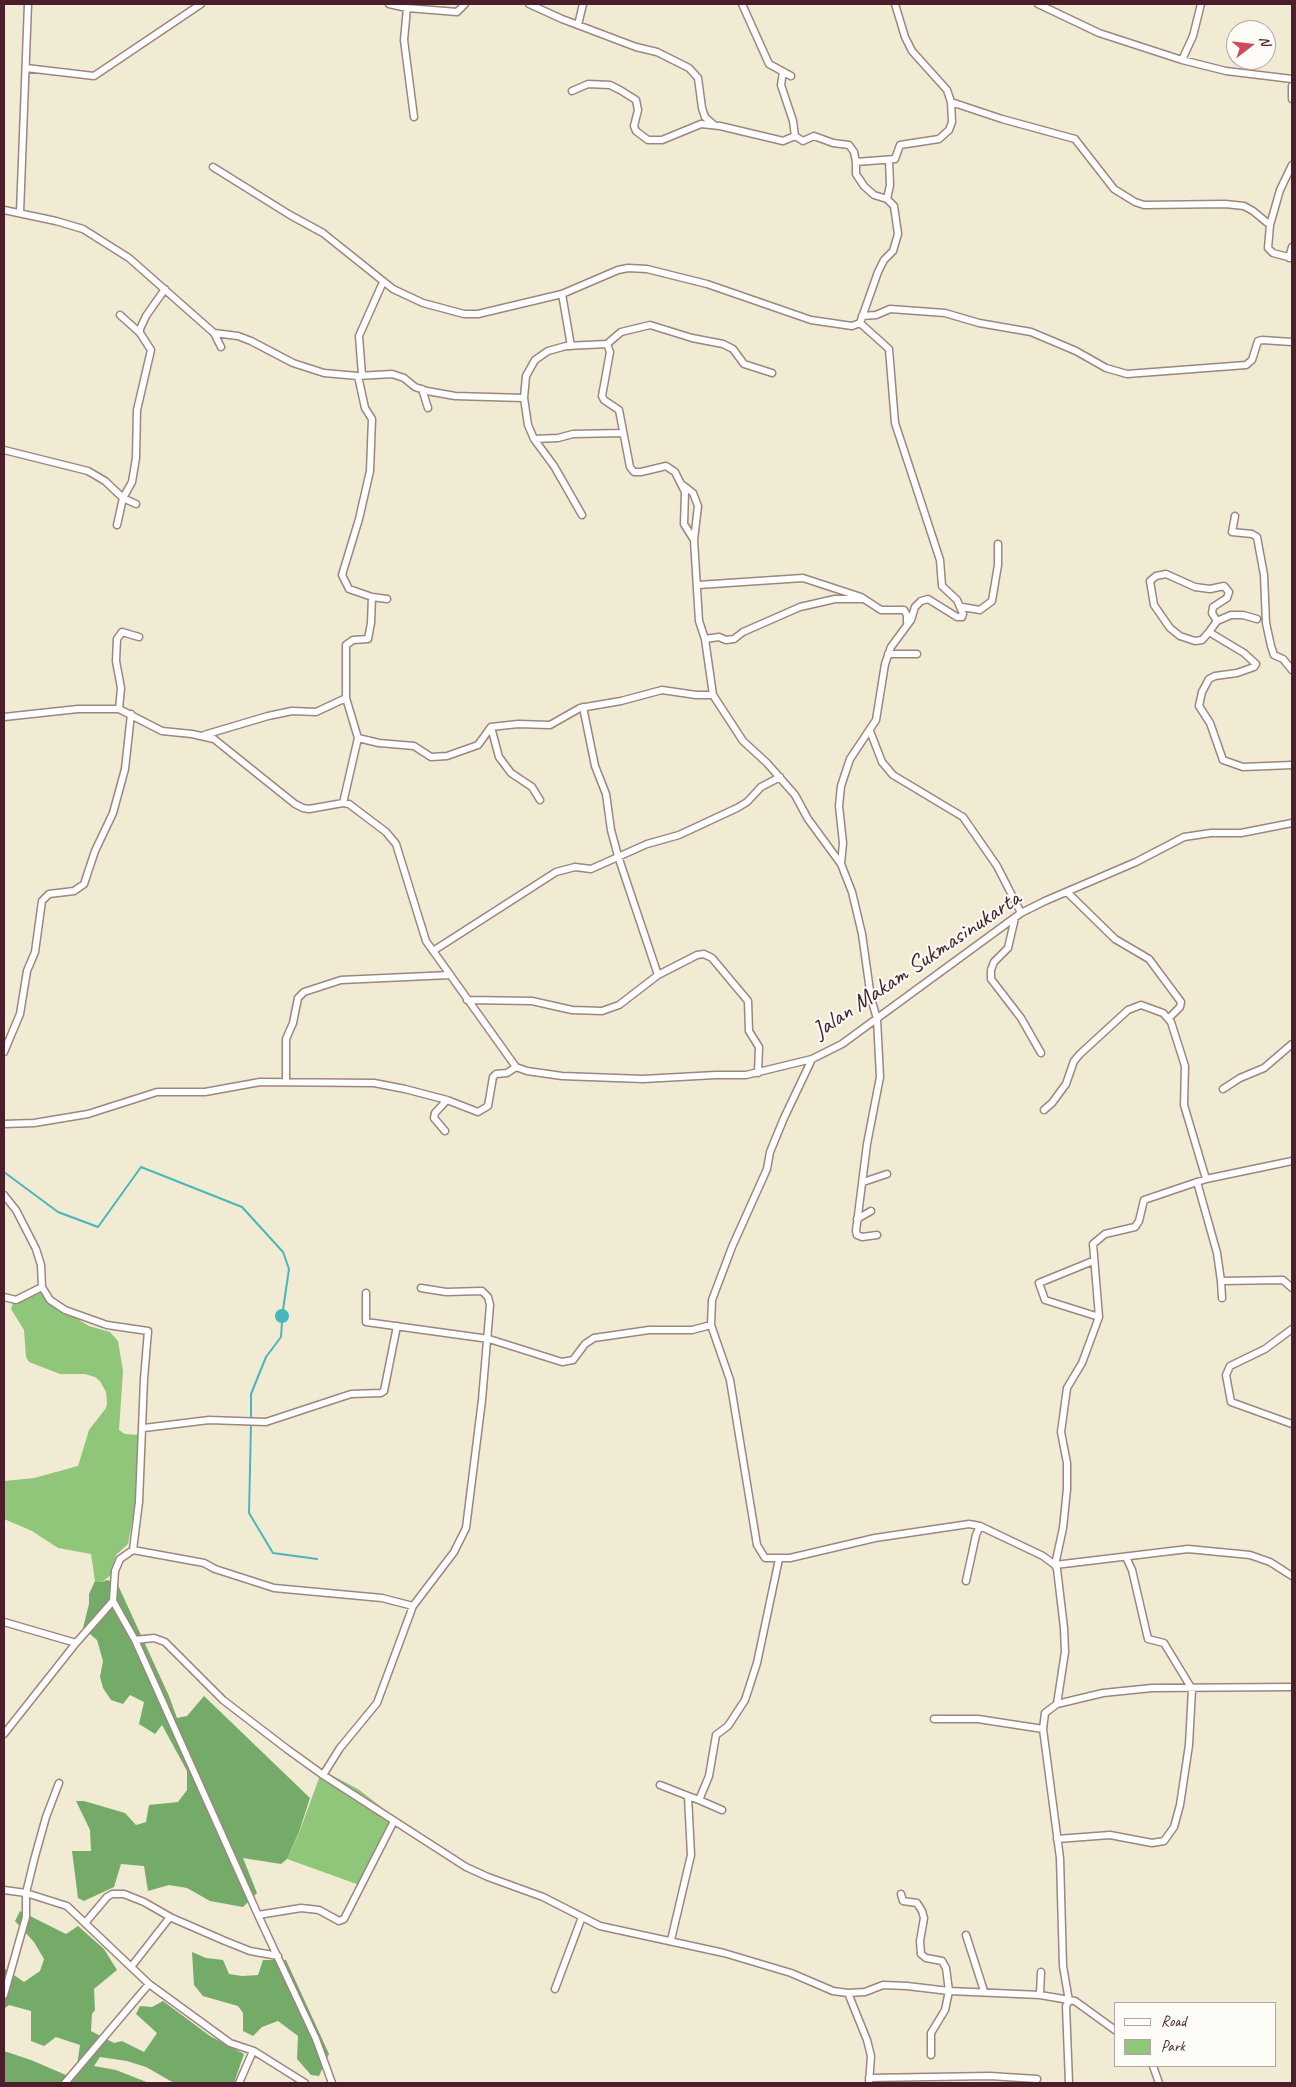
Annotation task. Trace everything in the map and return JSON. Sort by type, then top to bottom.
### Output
[{"type":"street","points":[[20,213],[28,4]]},
{"type":"street","points":[[26,68],[94,76],[201,4]]},
{"type":"street","points":[[389,4],[407,8],[457,12],[465,4]]},
{"type":"street","points":[[529,4],[636,47],[657,52],[695,72],[700,86],[702,108],[706,117],[714,125]]},
{"type":"street","points":[[578,25],[583,4]]},
{"type":"street","points":[[742,4],[769,64],[791,76]]},
{"type":"street","points":[[856,162],[896,158],[900,145],[931,142],[944,135],[952,122],[951,102],[947,90],[912,51],[905,37],[895,4]]},
{"type":"street","points":[[1038,4],[1099,33],[1182,60],[1226,71],[1292,79]]},
{"type":"street","points":[[1182,60],[1193,36],[1201,4]]},
{"type":"street","points":[[407,8],[404,40],[414,117]]},
{"type":"street","points":[[783,72],[780,85],[793,122],[794,136]]},
{"type":"street","points":[[572,91],[588,84],[610,85],[636,100],[638,110],[634,126],[636,131],[648,140],[662,140],[701,124],[714,125],[783,141],[794,136],[803,140],[814,136],[833,143],[849,145],[854,152],[856,174],[864,186],[874,195],[887,199],[894,206],[897,239],[893,251],[884,260],[878,272],[877,280],[861,320]]},
{"type":"street","points":[[1292,86],[1292,99]]},
{"type":"street","points":[[951,102],[1075,139],[1114,189],[1136,202],[1144,205],[1225,204],[1244,206],[1270,225]]},
{"type":"street","points":[[887,199],[890,185],[888,160]]},
{"type":"street","points":[[1292,166],[1280,190],[1270,225],[1268,248],[1273,253],[1291,258],[1292,247]]},
{"type":"street","points":[[213,167],[290,216],[323,233],[383,282],[424,303],[471,315],[563,299],[618,270],[646,269],[747,296],[810,320],[852,326],[861,320],[890,309],[945,313],[979,323],[1031,332],[1076,351],[1106,368],[1127,374],[1246,365],[1252,360],[1258,341],[1292,342]]},
{"type":"street","points":[[4,210],[84,229],[129,258],[166,289],[214,333],[222,347]]},
{"type":"street","points":[[383,282],[359,336],[360,375],[365,408],[372,419],[370,471],[359,519],[342,574],[349,589],[372,597],[387,599]]},
{"type":"street","points":[[140,333],[146,316],[166,289]]},
{"type":"street","points":[[563,299],[571,346]]},
{"type":"street","points":[[117,525],[123,498],[132,482],[136,452],[137,410],[151,350],[140,333],[120,315]]},
{"type":"street","points":[[841,864],[843,843],[839,806],[841,786],[850,759],[876,720],[881,677],[888,654],[897,637],[907,626],[915,607],[921,601],[928,599],[960,617],[963,614],[957,600],[942,586],[940,560],[895,424],[889,349],[861,320]]},
{"type":"street","points":[[582,515],[554,466],[534,439],[528,425],[524,398],[526,376],[534,360],[548,352],[571,346],[607,344],[621,332],[650,325],[692,338],[729,346],[744,364],[772,373]]},
{"type":"street","points":[[214,333],[244,339],[286,360],[324,373],[392,374],[404,378],[422,389],[456,396],[524,398]]},
{"type":"street","points":[[607,344],[610,352],[602,396],[604,400],[619,410],[630,467],[634,472],[666,466],[675,472],[684,486],[693,493],[698,506],[694,540],[699,621],[705,639],[713,695],[743,741],[780,776],[841,864],[852,892],[867,964],[871,998],[877,1018],[880,1077],[867,1144],[864,1182],[857,1219],[857,1235],[862,1237],[877,1235]]},
{"type":"street","points":[[422,389],[428,408]]},
{"type":"street","points":[[534,439],[558,438],[573,434],[623,433]]},
{"type":"street","points":[[4,450],[88,471],[105,481],[123,498],[136,504]]},
{"type":"street","points":[[684,486],[684,524],[694,540]]},
{"type":"street","points":[[1234,516],[1231,528],[1233,533],[1254,534],[1258,537],[1264,575],[1266,623],[1269,639],[1274,655],[1288,662],[1292,670]]},
{"type":"street","points":[[962,608],[980,610],[992,601],[998,565],[998,544]]},
{"type":"street","points":[[1217,621],[1213,618],[1212,610],[1228,598],[1229,592],[1224,586],[1210,589],[1195,587],[1166,574],[1156,576],[1150,581],[1154,605],[1170,628],[1180,636],[1195,641],[1202,640],[1217,621],[1231,616],[1243,615],[1257,619]]},
{"type":"street","points":[[698,585],[803,578],[864,599],[880,610],[904,610],[907,614],[907,626]]},
{"type":"street","points":[[343,803],[358,738],[346,698],[346,645],[350,640],[366,639],[369,637],[372,597]]},
{"type":"street","points":[[705,639],[719,637],[726,640],[734,639],[742,632],[800,607],[835,600],[864,599]]},
{"type":"street","points":[[119,710],[121,694],[116,661],[117,639],[122,632],[139,637]]},
{"type":"street","points":[[1209,632],[1244,653],[1256,664],[1254,667],[1237,673],[1209,679],[1202,692],[1199,706],[1210,723],[1223,760],[1243,767],[1292,765]]},
{"type":"street","points":[[888,654],[917,654]]},
{"type":"street","points":[[358,738],[380,743],[414,746],[431,757],[447,756],[478,745],[491,727],[518,724],[550,724],[570,712],[583,707],[620,701],[662,690],[696,695],[713,695]]},
{"type":"street","points":[[204,735],[292,711],[316,712],[346,698]]},
{"type":"street","points":[[583,707],[595,766],[606,794],[611,830],[618,856],[658,975]]},
{"type":"street","points":[[4,717],[78,708],[119,710],[131,714],[162,731],[204,735],[226,746],[280,792],[302,808],[343,803],[349,804],[376,824],[396,844],[422,930],[433,952],[516,1067],[507,1073],[496,1074],[493,1077],[489,1102],[482,1111],[474,1112],[447,1100],[405,1088],[374,1084],[260,1082],[205,1092],[157,1092],[88,1114],[34,1123],[4,1124]]},
{"type":"street","points":[[4,1052],[20,1014],[28,971],[35,952],[42,901],[49,894],[74,891],[84,884],[95,851],[113,813],[125,768],[131,714]]},
{"type":"street","points":[[491,727],[499,757],[511,773],[532,787],[540,800]]},
{"type":"street","points":[[870,731],[882,762],[893,775],[963,817],[997,866],[1021,913]]},
{"type":"street","points":[[433,952],[556,872],[575,867],[591,869],[647,844],[680,835],[737,808],[747,802],[761,787],[780,776]]},
{"type":"street","name":"Jalan Makam Sukmasinukarta","points":[[516,1067],[527,1071],[562,1076],[643,1079],[758,1073],[812,1059],[842,1044],[1021,913],[1136,862],[1184,837],[1211,833],[1241,833],[1292,823]]},
{"type":"street","points":[[1067,892],[1115,940],[1149,959],[1181,1002],[1180,1007],[1169,1018]]},
{"type":"street","points":[[1014,918],[1008,948],[994,962],[990,970],[991,979],[1021,1018],[1041,1053]]},
{"type":"street","points":[[467,1000],[532,1002],[572,1010],[602,1012],[619,1005],[658,975],[697,954],[704,954],[712,958],[748,1001],[748,1028],[759,1047],[758,1073]]},
{"type":"street","points":[[286,1082],[286,1039],[293,1023],[298,998],[304,992],[341,980],[450,975]]},
{"type":"street","points":[[1044,1110],[1052,1103],[1066,1084],[1074,1061],[1128,1010],[1141,1005],[1163,1013],[1169,1018],[1184,1066],[1184,1105],[1206,1179]]},
{"type":"street","points":[[1223,1089],[1240,1078],[1264,1068],[1292,1044]]},
{"type":"street","points":[[812,1059],[784,1118],[767,1169],[732,1247],[712,1300],[712,1325],[730,1380],[757,1545],[765,1558],[797,1558],[875,1538],[960,1524],[980,1526],[1043,1556],[1055,1565],[1188,1549],[1250,1555],[1270,1562],[1292,1576]]},
{"type":"street","points":[[446,1131],[434,1118],[435,1113],[447,1100]]},
{"type":"street","points":[[1057,1704],[1065,1640],[1055,1565],[1063,1528],[1067,1489],[1067,1463],[1061,1432],[1067,1388],[1082,1363],[1099,1317],[1092,1251],[1096,1240],[1105,1234],[1135,1227],[1146,1199],[1206,1179],[1292,1161]]},
{"type":"street","points":[[864,1182],[887,1174]]},
{"type":"street","points":[[1198,1182],[1217,1253],[1222,1298]]},
{"type":"street","points":[[4,1195],[16,1210],[36,1249],[41,1265],[42,1287],[47,1296],[65,1310],[107,1325],[148,1331],[144,1378],[144,1428],[139,1502],[133,1550]]},
{"type":"street","points":[[857,1219],[871,1211]]},
{"type":"street","points":[[1093,1261],[1042,1281],[1039,1283],[1039,1288],[1047,1303],[1099,1317]]},
{"type":"street","points":[[1221,1281],[1283,1280],[1292,1288]]},
{"type":"street","points":[[4,1296],[16,1300],[42,1287]]},
{"type":"street","points":[[323,1776],[340,1748],[377,1702],[413,1606],[454,1552],[466,1528],[489,1339],[490,1305],[485,1293],[477,1290],[446,1292],[421,1288]]},
{"type":"street","points":[[366,1293],[366,1322],[489,1339],[566,1362],[575,1358],[585,1344],[594,1338],[649,1330],[692,1330],[712,1325]]},
{"type":"street","points":[[144,1428],[209,1420],[258,1423],[351,1394],[381,1393],[384,1391],[398,1326]]},
{"type":"street","points":[[1292,1330],[1265,1349],[1230,1366],[1226,1375],[1231,1402],[1292,1424]]},
{"type":"street","points":[[966,1581],[974,1540],[980,1526]]},
{"type":"street","points":[[332,2083],[316,2039],[258,1915],[135,1640],[113,1601],[115,1572],[120,1559],[133,1550],[204,1563],[216,1569],[274,1588],[382,1598],[413,1606]]},
{"type":"street","points":[[1058,1839],[1110,1835],[1152,1842],[1164,1841],[1168,1838],[1174,1827],[1186,1772],[1192,1689],[1164,1643],[1148,1639],[1132,1570],[1126,1556]]},
{"type":"street","points":[[699,1800],[709,1776],[716,1734],[728,1726],[736,1716],[748,1691],[757,1664],[778,1559]]},
{"type":"street","points":[[4,1734],[76,1643],[113,1601]]},
{"type":"street","points":[[4,1622],[76,1643]]},
{"type":"street","points":[[135,1640],[154,1638],[164,1642],[223,1700],[323,1776],[473,1871],[543,1897],[582,1918],[612,1930],[671,1940],[784,1970],[833,1991],[848,1993],[865,1992],[883,1985],[949,1991],[984,1991],[1040,1995],[1069,2001],[1075,2000],[1114,2029]]},
{"type":"street","points":[[1069,2083],[1066,2006],[1069,2001],[1063,1966],[1058,1839],[1043,1729],[1046,1713],[1057,1704],[1104,1693],[1152,1688],[1292,1687]]},
{"type":"street","points":[[934,1719],[978,1719],[1043,1729]]},
{"type":"street","points":[[4,1995],[26,1917],[26,1893],[46,1817],[59,1783]]},
{"type":"street","points":[[660,1785],[722,1810]]},
{"type":"street","points":[[671,1940],[691,1855],[688,1796]]},
{"type":"street","points":[[258,1915],[301,1908],[319,1910],[338,1920],[342,1920],[394,1821]]},
{"type":"street","points":[[4,1890],[26,1893],[62,1903],[149,1984],[230,2043],[253,2051],[305,2083]]},
{"type":"street","points":[[85,1923],[103,1900],[112,1894],[124,1894],[224,1941],[250,1951],[278,1956]]},
{"type":"street","points":[[901,1894],[904,1901],[916,1903],[921,1908],[924,1918],[920,1941],[921,1954],[926,1958],[943,1962],[949,1991],[945,2010],[931,2033],[931,2055]]},
{"type":"street","points":[[131,1967],[170,1917]]},
{"type":"street","points":[[555,1989],[582,1918]]},
{"type":"street","points":[[966,1935],[984,1991]]},
{"type":"street","points":[[1040,1995],[1041,1972]]},
{"type":"street","points":[[65,2083],[149,1984]]},
{"type":"street","points":[[848,1993],[867,2040],[871,2056],[869,2081],[990,2076],[1037,2079]]},
{"type":"street","points":[[239,2083],[253,2051]]},
{"type":"street","points":[[1153,2067],[1159,2083]]},
{"type":"green space","points":[[41,1291],[47,1301],[89,1326],[110,1332],[118,1341],[123,1371],[119,1430],[125,1434],[140,1435],[136,1501],[128,1544],[116,1555],[111,1575],[102,1582],[95,1581],[91,1554],[58,1548],[32,1531],[4,1519],[4,1481],[34,1478],[78,1466],[89,1430],[106,1408],[107,1403],[106,1392],[100,1381],[95,1377],[85,1374],[60,1374],[29,1362],[26,1357],[24,1330],[11,1309],[13,1303]]},
{"type":"green space","points":[[107,1580],[117,1583],[169,1696],[177,1718],[187,1716],[204,1696],[310,1798],[299,1832],[287,1859],[281,1864],[243,1858],[257,1893],[243,1907],[210,1901],[187,1888],[169,1885],[148,1891],[144,1866],[121,1864],[114,1887],[84,1901],[78,1898],[72,1851],[91,1851],[90,1830],[76,1801],[84,1801],[125,1813],[136,1825],[146,1822],[149,1805],[178,1802],[187,1790],[187,1771],[162,1725],[155,1734],[139,1724],[144,1702],[130,1695],[123,1704],[111,1700],[103,1688],[100,1677],[103,1661],[97,1640],[83,1628],[89,1604],[89,1594],[95,1581],[102,1582]]},
{"type":"green space","points":[[322,1770],[358,1789],[394,1817],[365,1887],[287,1859],[299,1833]]},
{"type":"green space","points":[[20,1911],[66,1934],[78,1926],[104,1949],[117,1970],[94,1989],[95,2010],[92,2014],[91,2031],[114,2043],[122,2041],[144,2052],[157,2033],[136,2014],[140,2006],[152,2007],[163,2001],[210,2036],[244,2054],[234,2083],[174,2083],[146,2067],[127,2061],[100,2057],[94,2066],[116,2070],[149,2083],[4,2083],[4,2051],[66,2075],[77,2066],[80,2045],[56,2037],[44,2046],[31,2041],[31,2011],[9,2005],[4,2009],[4,1968],[24,1982],[40,1971],[44,1959],[34,1942],[15,1921]]},
{"type":"green space","points":[[192,1952],[206,1958],[223,1960],[229,1974],[242,1976],[258,1975],[263,1960],[286,1960],[329,2054],[319,2076],[311,2075],[297,2059],[298,2036],[278,2021],[262,2027],[253,2036],[243,2031],[243,2013],[238,2006],[203,1996],[194,1985]]},
{"type":"water","points":[[279,1309],[285,1309],[289,1316],[285,1323],[279,1323],[275,1319],[275,1313]]},
{"type":"waterway","points":[[4,1172],[58,1212],[98,1227],[141,1167],[242,1207],[283,1252],[289,1269],[283,1310]]},
{"type":"waterway","points":[[251,1419],[251,1394],[266,1357],[281,1337],[282,1322]]},
{"type":"waterway","points":[[251,1424],[249,1513],[273,1553],[317,1559]]}]
